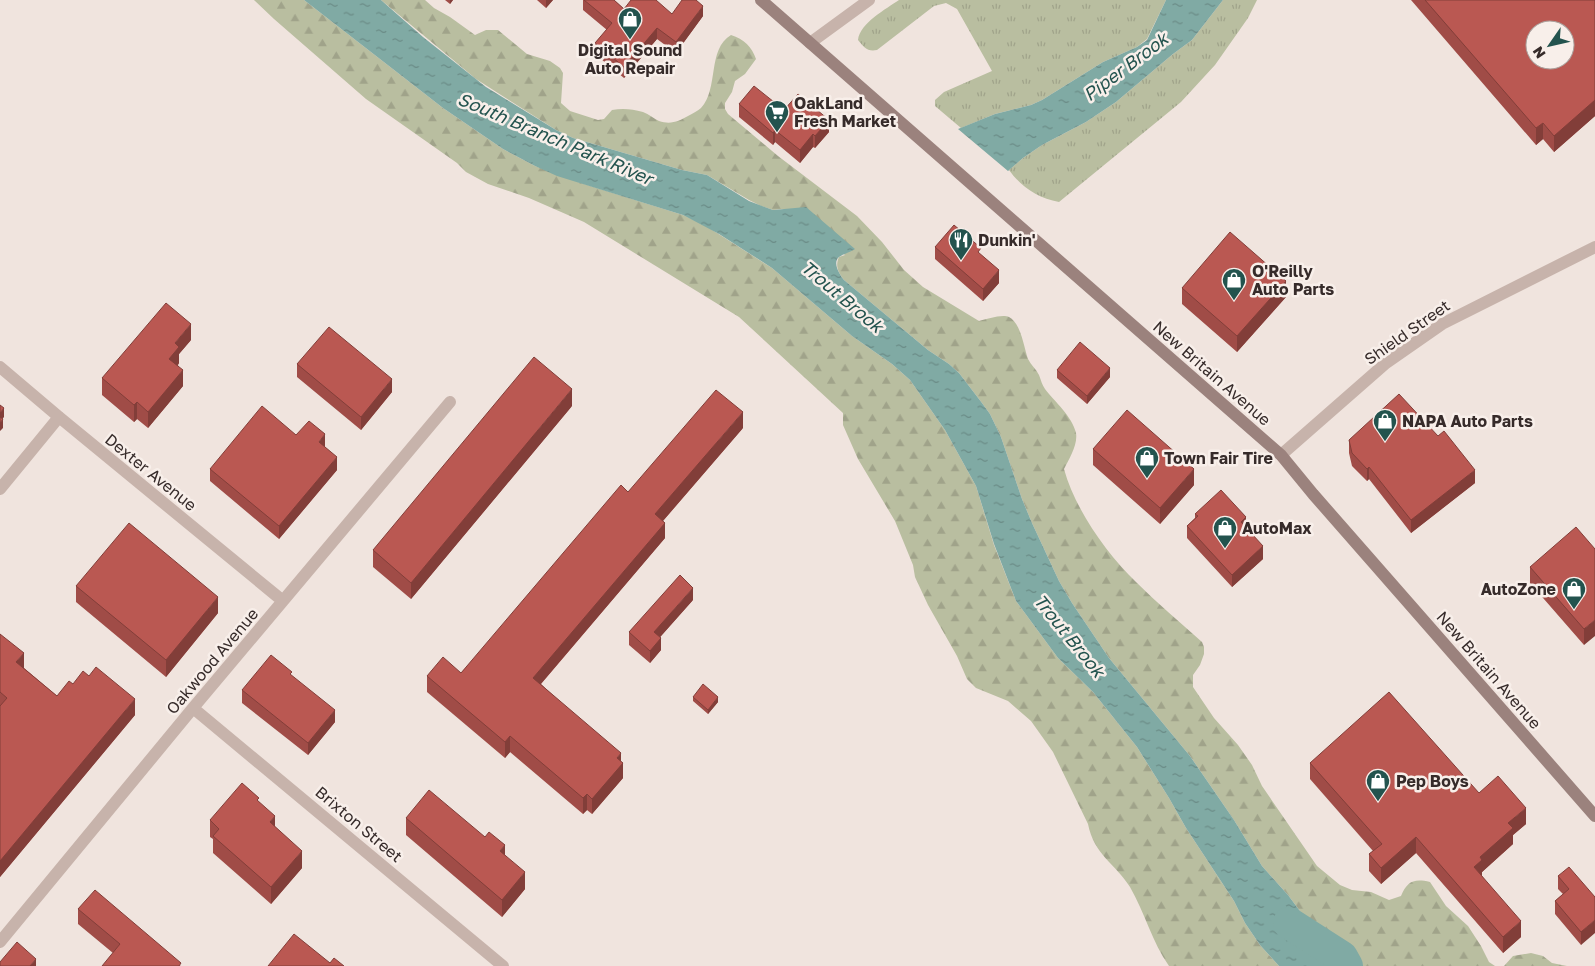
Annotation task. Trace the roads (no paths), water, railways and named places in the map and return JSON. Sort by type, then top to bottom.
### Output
[{"type":"main road","name":"New Britain Avenue","points":[[760,0],[1281,455],[1595,816]]},
{"type":"street","points":[[810,43],[869,0]]},
{"type":"street","name":"Shield Street","points":[[1281,455],[1386,363],[1442,324],[1595,246]]},
{"type":"street","name":"Dexter Avenue","points":[[0,367],[283,601]]},
{"type":"street","name":"Oakwood Avenue","points":[[0,942],[193,708],[450,402]]},
{"type":"street","points":[[0,489],[59,417]]},
{"type":"street","name":"Brixton Street","points":[[193,708],[503,966]]},
{"type":"water","name":"South Branch Park River","points":[[304,0],[381,0],[423,37],[486,87],[556,130],[573,138],[682,170],[707,175],[749,201],[773,210],[806,207],[855,249],[839,257],[836,262],[837,269],[842,278],[928,350],[949,364],[959,373],[982,403],[990,414],[1001,437],[1032,523],[1059,581],[1072,603],[1109,658],[1190,756],[1234,820],[1262,866],[1288,895],[1326,946],[1347,966],[1279,966],[1260,945],[1137,747],[1093,692],[1058,658],[1016,601],[994,544],[976,486],[945,430],[910,380],[892,364],[852,336],[772,268],[719,234],[683,215],[557,176],[503,149],[443,108]]},
{"type":"water","name":"Piper Brook","points":[[1166,0],[1223,0],[1192,40],[1116,102],[1086,122],[1042,145],[1008,171],[958,129],[995,114],[1031,105],[1042,100],[1103,62],[1137,47],[1147,40]]},
{"type":"waterway","name":"Trout Brook","points":[[1289,923],[1342,957],[1347,966]]},
{"type":"place","name":"Digital Sound Auto Repair","points":[[630,40]]},
{"type":"place","name":"OakLand Fresh Market","points":[[777,133]]},
{"type":"place","name":"Dunkin'","points":[[961,261]]},
{"type":"place","name":"O'Reilly Auto Parts","points":[[1234,301]]},
{"type":"place","name":"NAPA Auto Parts","points":[[1385,442]]},
{"type":"place","name":"Town Fair Tire","points":[[1147,479]]},
{"type":"place","name":"AutoMax","points":[[1225,549]]},
{"type":"place","name":"AutoZone","points":[[1574,610]]},
{"type":"place","name":"Pep Boys","points":[[1378,802]]}]
